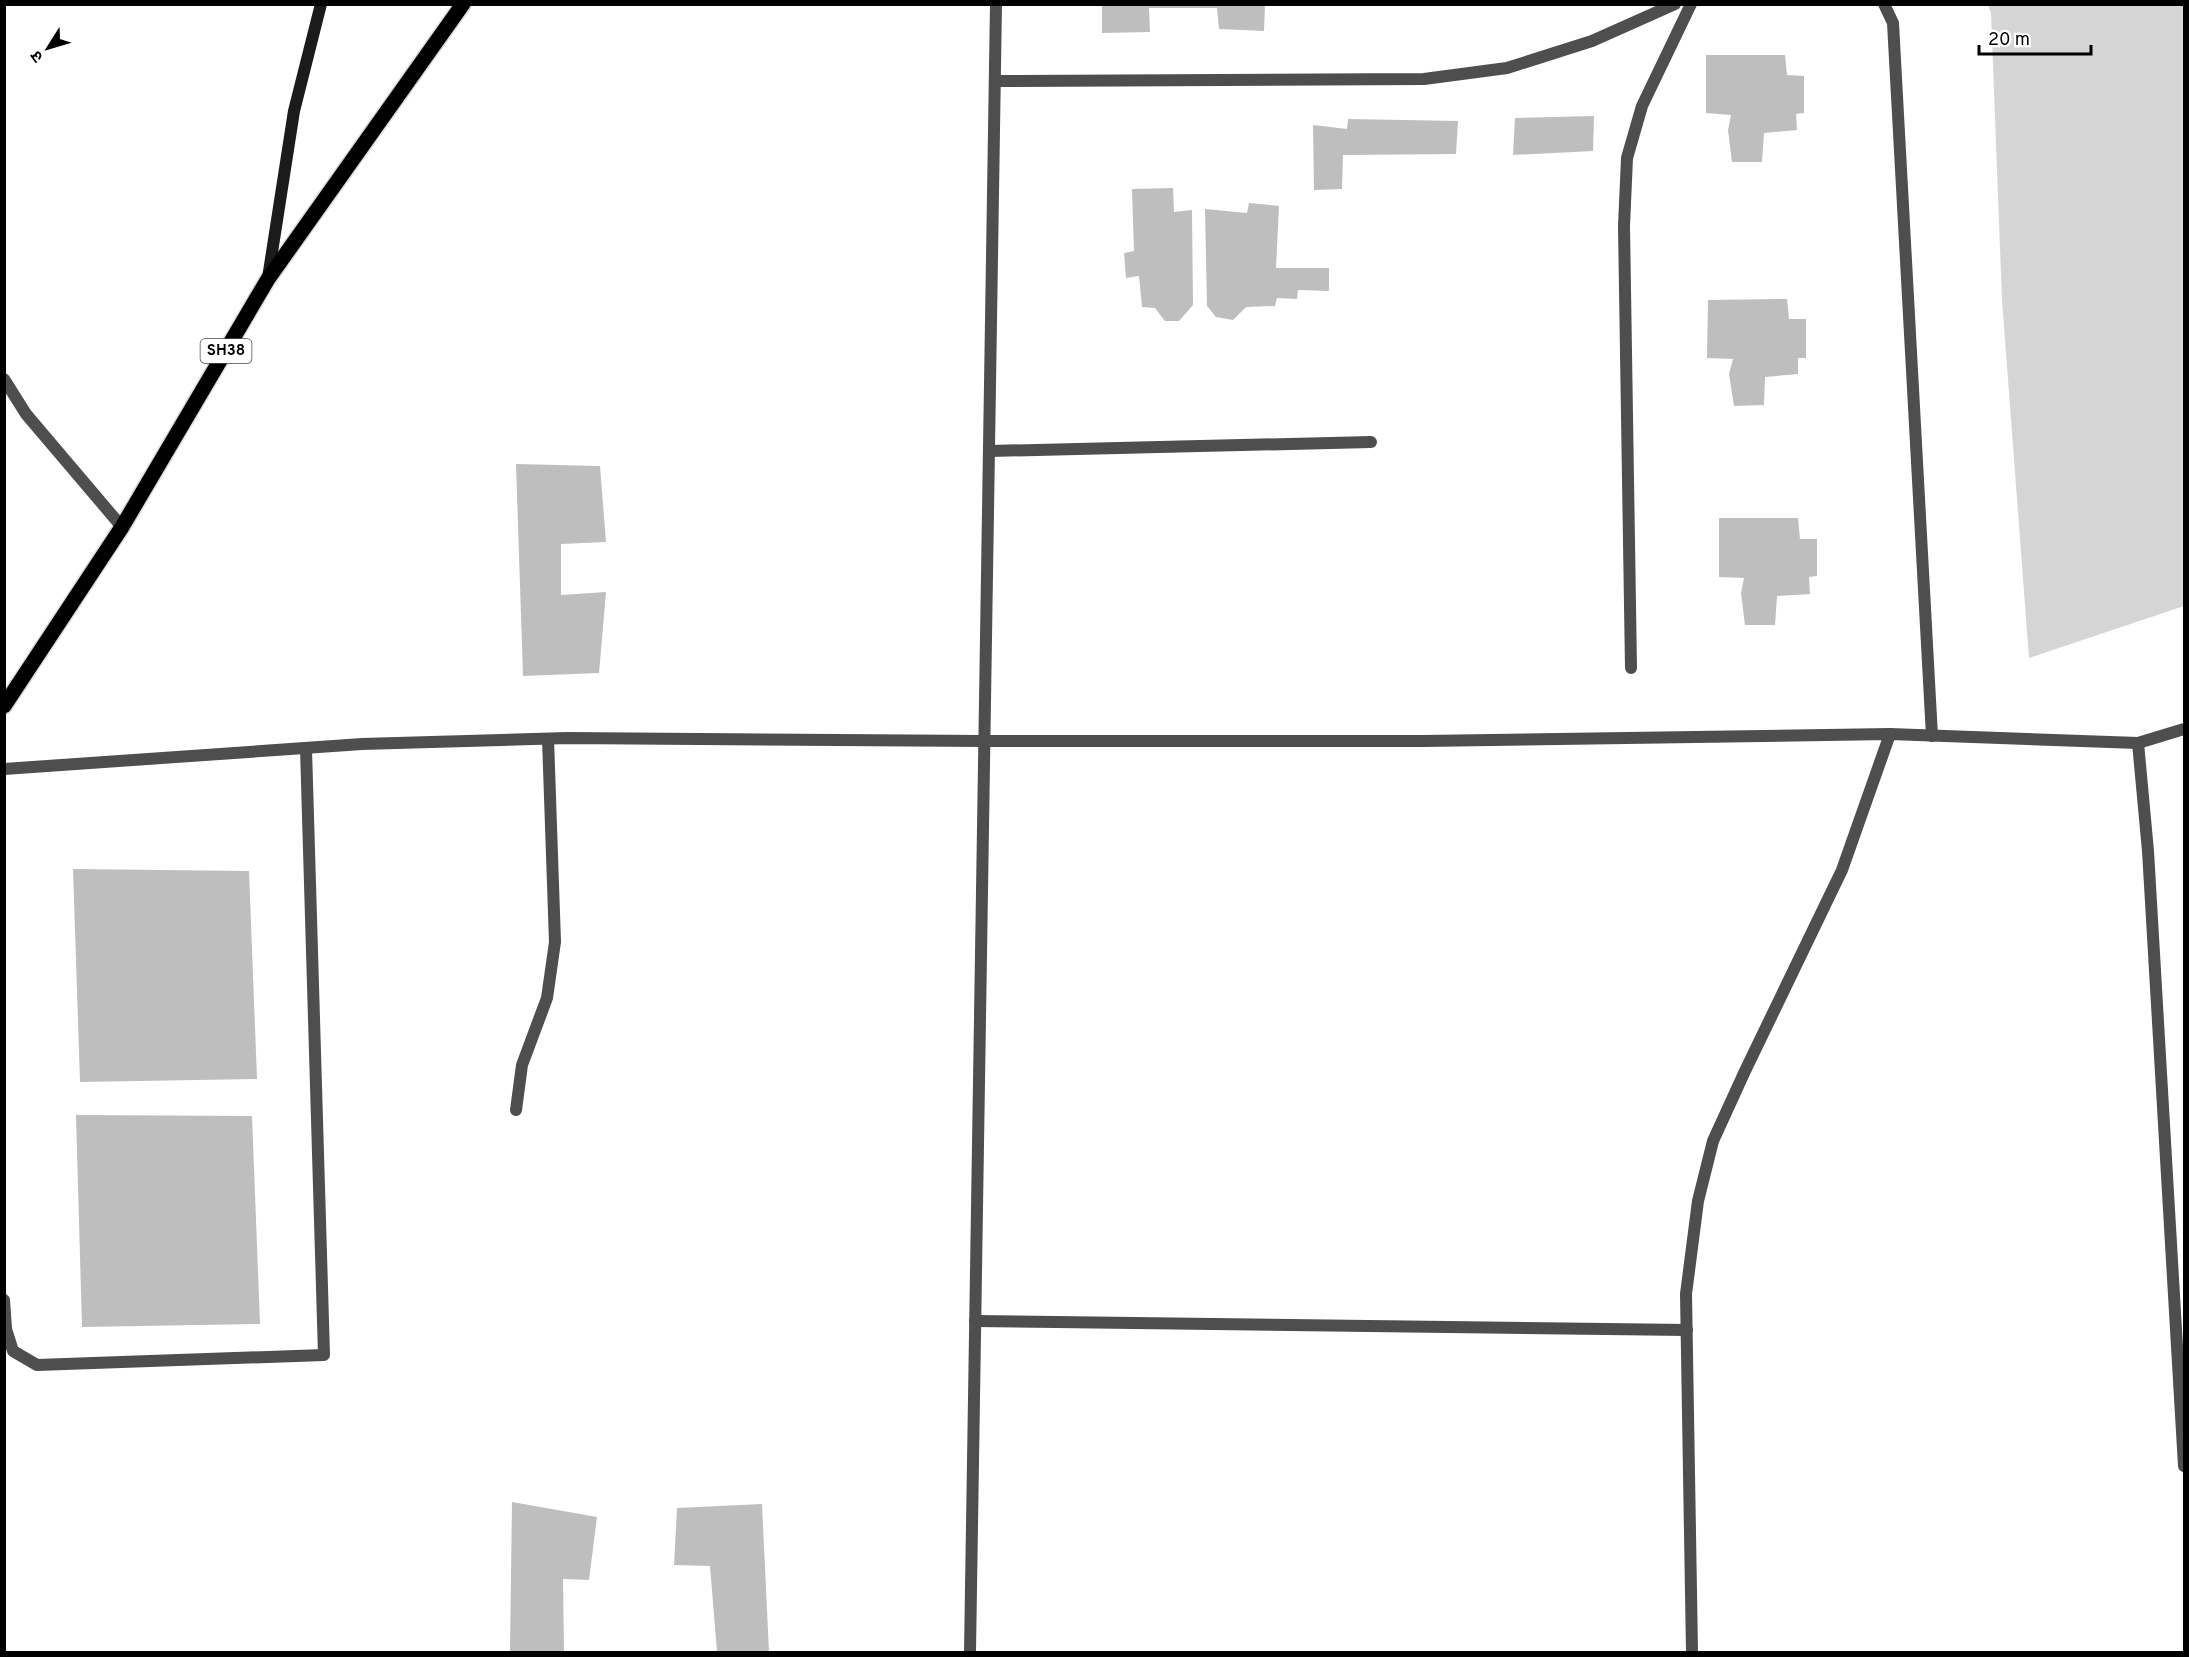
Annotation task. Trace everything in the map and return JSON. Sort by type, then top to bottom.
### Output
[{"type":"main road","name":"SH38","points":[[4,706],[122,527],[268,279],[463,4]]},
{"type":"street","points":[[268,279],[294,111],[321,4]]},
{"type":"street","points":[[970,1653],[996,4]]},
{"type":"street","points":[[995,81],[1424,79],[1507,68],[1592,40],[1675,4]]},
{"type":"street","points":[[1631,668],[1624,226],[1627,158],[1642,106],[1691,4]]},
{"type":"street","points":[[1884,4],[1893,23],[1932,736]]},
{"type":"street","points":[[4,379],[26,414],[122,527]]},
{"type":"street","points":[[990,451],[1371,442]]},
{"type":"street","points":[[4,769],[362,744],[548,739],[1423,741],[1890,734],[2138,742],[2184,729]]},
{"type":"street","points":[[1692,1653],[1686,1294],[1698,1201],[1713,1141],[1744,1071],[1842,870],[1890,734]]},
{"type":"street","points":[[516,1110],[522,1065],[547,998],[555,942],[548,739]]},
{"type":"street","points":[[2138,742],[2148,851],[2184,1466]]},
{"type":"street","points":[[4,1300],[6,1329],[13,1351],[37,1365],[324,1355],[306,749]]},
{"type":"street","points":[[975,1321],[1687,1330]]},
{"type":"shaded area","points":[[1988,5],[2184,5],[2184,606],[2029,658],[2002,300],[1991,13]]},
{"type":"building","points":[[1102,4],[1265,4],[1264,31],[1219,29],[1217,8],[1149,8],[1150,32],[1102,33]]},
{"type":"building","points":[[1706,55],[1785,55],[1787,75],[1804,76],[1804,113],[1796,114],[1797,130],[1764,133],[1762,162],[1732,162],[1728,130],[1731,115],[1706,113]]},
{"type":"building","points":[[1594,116],[1593,151],[1513,155],[1515,118]]},
{"type":"building","points":[[1348,119],[1458,121],[1456,154],[1343,155],[1342,189],[1314,190],[1313,125],[1347,129]]},
{"type":"building","points":[[1173,188],[1174,212],[1192,210],[1193,305],[1179,321],[1165,321],[1155,308],[1142,307],[1139,276],[1126,278],[1124,253],[1134,251],[1132,189]]},
{"type":"building","points":[[1249,203],[1279,206],[1276,268],[1329,268],[1329,291],[1298,290],[1297,299],[1277,298],[1275,306],[1246,307],[1233,320],[1216,317],[1207,306],[1205,209],[1247,213]]},
{"type":"building","points":[[1787,299],[1789,319],[1806,319],[1806,358],[1798,358],[1798,374],[1765,377],[1764,405],[1734,406],[1729,374],[1733,359],[1707,358],[1708,300]]},
{"type":"building","points":[[516,464],[600,466],[606,542],[561,544],[561,595],[606,592],[599,673],[523,676]]},
{"type":"building","points":[[1719,518],[1798,518],[1800,539],[1817,539],[1817,576],[1809,577],[1810,594],[1777,596],[1775,625],[1745,625],[1741,593],[1744,578],[1719,577]]},
{"type":"building","points":[[73,869],[249,871],[257,1079],[80,1082]]},
{"type":"building","points":[[76,1115],[252,1116],[260,1324],[82,1327]]},
{"type":"building","points":[[512,1502],[597,1517],[589,1580],[563,1579],[564,1652],[510,1652]]},
{"type":"building","points":[[762,1504],[769,1652],[717,1652],[710,1566],[674,1565],[677,1508]]}]
